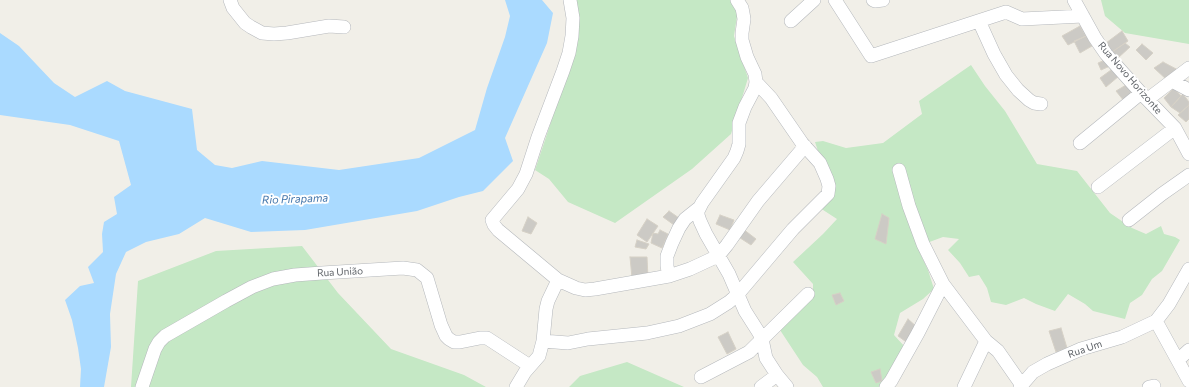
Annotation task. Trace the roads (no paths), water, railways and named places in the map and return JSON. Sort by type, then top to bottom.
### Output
[{"type":"street","points":[[230,0],[233,8],[246,23],[256,31],[262,33],[274,34],[329,26],[344,27]]},
{"type":"street","points":[[570,0],[573,18],[569,53],[526,174],[518,189],[493,217],[492,222],[498,230],[558,280],[585,290],[595,289],[669,276],[690,269],[718,256],[758,201],[805,146]]},
{"type":"street","points":[[791,21],[814,0]]},
{"type":"street","points":[[836,0],[871,56],[1006,12],[1022,19],[1083,16]]},
{"type":"street","points":[[873,0],[883,0]]},
{"type":"street","name":"Rua Novo Horizonte","points":[[1074,0],[1095,38],[1106,54],[1175,128],[1189,154]]},
{"type":"street","points":[[669,276],[667,256],[679,228],[685,219],[700,207],[736,155],[739,144],[739,124],[756,82],[755,74],[744,49],[742,33],[744,19],[741,3]]},
{"type":"street","points":[[979,21],[994,54],[1006,75],[1018,90],[1029,100],[1034,103],[1041,104]]},
{"type":"street","points":[[1080,143],[1144,96],[1172,80],[1189,68]]},
{"type":"street","points":[[1172,80],[1189,90]]},
{"type":"street","points":[[544,341],[568,343],[664,330],[689,323],[710,314],[729,302],[738,294],[792,229],[824,198],[829,191],[827,179],[820,163],[805,146],[771,98],[756,82]]},
{"type":"street","points":[[1098,187],[1175,128]]},
{"type":"street","points":[[899,170],[909,206],[925,249],[943,284],[986,341],[998,351],[1020,386]]},
{"type":"street","points":[[1129,220],[1189,175]]},
{"type":"street","points":[[700,207],[698,215],[700,221],[729,274],[745,312],[756,327],[762,339],[766,358],[777,375],[788,387]]},
{"type":"street","name":"Rua União","points":[[142,387],[155,349],[159,342],[166,336],[252,287],[272,279],[294,275],[402,268],[417,270],[427,278],[441,325],[449,339],[454,342],[460,342],[487,338],[530,366]]},
{"type":"street","points":[[1189,269],[1169,304],[1156,321],[1189,381]]},
{"type":"street","points":[[516,387],[530,366],[540,356],[544,341],[546,309],[548,301],[558,280]]},
{"type":"street","points":[[892,385],[943,284]]},
{"type":"street","points":[[701,377],[749,352],[808,294]]},
{"type":"street","name":"Rua Um","points":[[1020,386],[1033,372],[1047,364],[1081,350],[1122,337],[1156,321]]},
{"type":"street","points":[[964,387],[986,341]]},
{"type":"street","points":[[1178,360],[1189,350]]},
{"type":"street","points":[[761,387],[777,375]]},
{"type":"water","name":"Rio Pirapama","points":[[505,0],[542,0],[553,13],[547,43],[505,138],[513,161],[483,191],[459,197],[417,211],[305,230],[251,232],[205,218],[179,234],[146,242],[126,252],[116,274],[110,314],[111,347],[104,387],[80,387],[81,369],[78,348],[72,320],[65,300],[80,286],[94,283],[88,267],[103,252],[102,234],[104,222],[117,214],[114,197],[131,185],[119,141],[70,125],[0,115],[0,33],[19,46],[54,83],[75,97],[107,81],[125,91],[192,109],[197,150],[215,165],[232,168],[262,161],[339,170],[419,158],[475,130],[487,88],[505,37],[510,16]]}]
